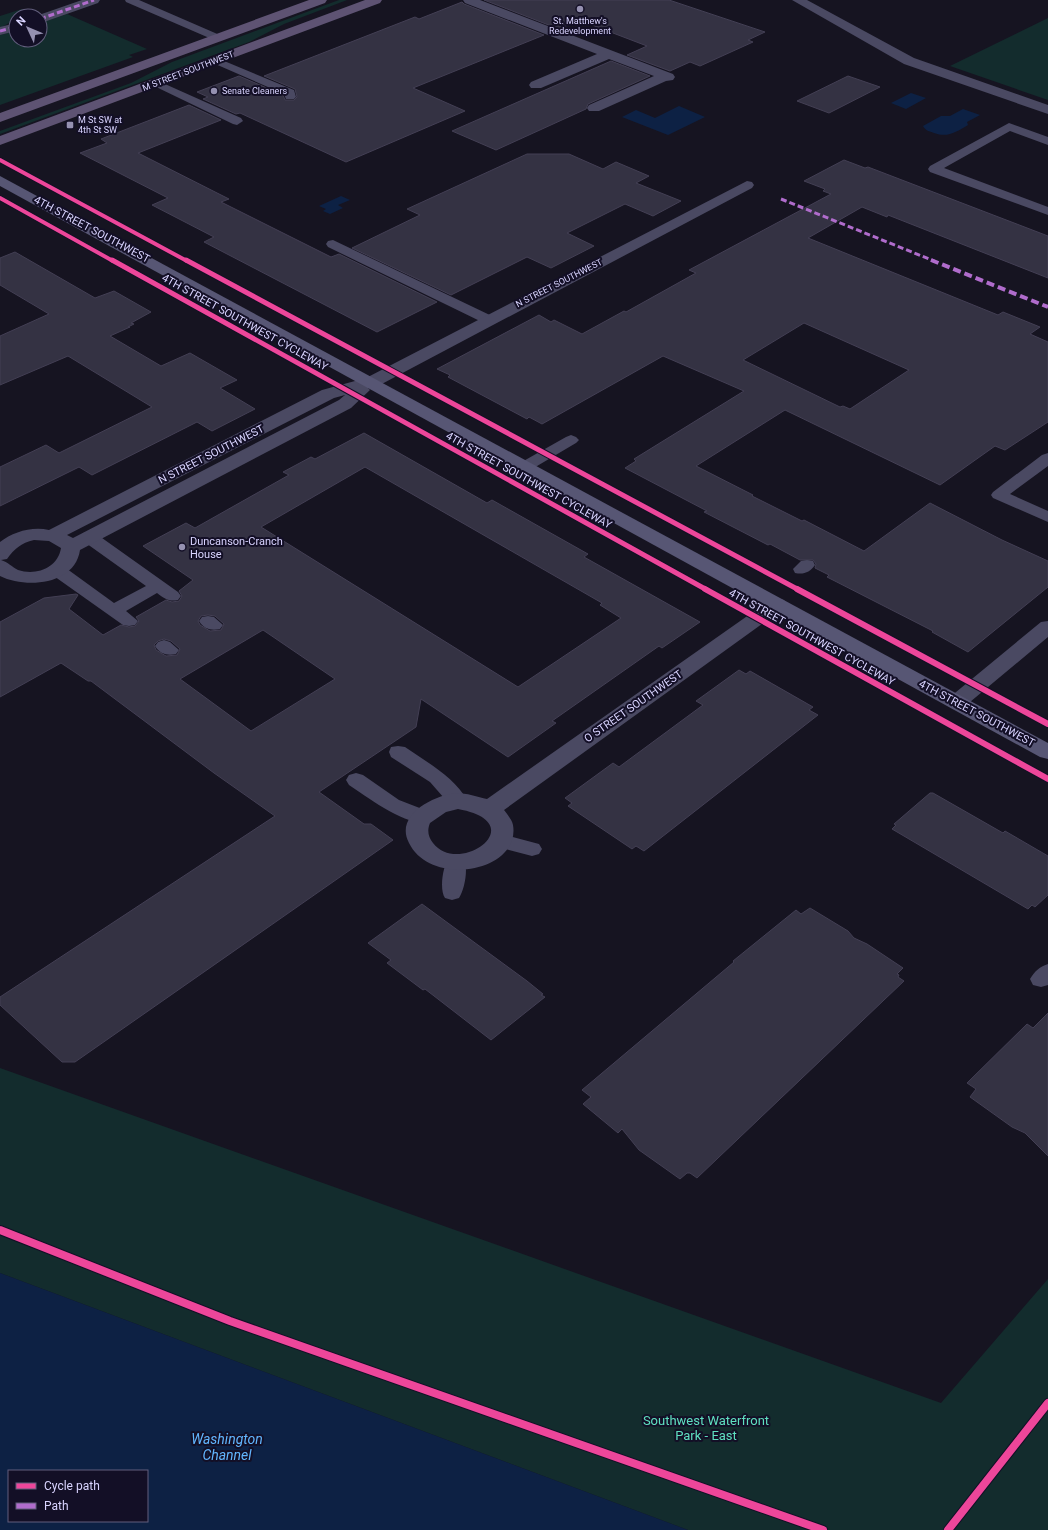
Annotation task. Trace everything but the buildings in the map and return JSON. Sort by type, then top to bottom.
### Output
[{"type":"main road","name":"M STREET SOUTHWEST","points":[[0,118],[321,0]]},
{"type":"main road","name":"M STREET SOUTHWEST","points":[[0,141],[376,0]]},
{"type":"street","points":[[48,16],[94,0]]},
{"type":"street","points":[[469,0],[666,76],[594,108]]},
{"type":"street","points":[[798,0],[909,61],[1048,110]]},
{"type":"street","points":[[536,85],[608,54]]},
{"type":"street","name":"4TH STREET SOUTHWEST","points":[[0,180],[1048,752]]},
{"type":"street","name":"N STREET SOUTHWEST","points":[[71,547],[345,404],[372,382],[747,185]]},
{"type":"street","name":"N STREET SOUTHWEST","points":[[0,554],[9,544],[18,539],[30,535],[53,535],[328,394],[372,382]]},
{"type":"street","points":[[0,566],[11,575],[22,577],[46,575],[58,570],[66,565],[71,558],[71,547],[62,538],[53,535]]},
{"type":"street","name":"O STREET SOUTHWEST","points":[[489,808],[777,604]]},
{"type":"street","points":[[958,702],[1048,627]]},
{"type":"street","points":[[458,801],[480,804],[489,808],[497,815],[502,823],[503,832],[501,840],[494,850],[484,857],[470,861],[456,862],[442,860],[430,854],[421,846],[417,836],[418,826],[423,817],[432,809],[444,803],[458,801]]},
{"type":"lane","points":[[130,0],[218,38]]},
{"type":"lane","points":[[216,61],[290,92],[290,97]]},
{"type":"lane","points":[[156,83],[237,118]]},
{"type":"lane","points":[[1048,141],[1009,127],[934,169],[1048,211]]},
{"type":"lane","points":[[333,244],[489,320]]},
{"type":"lane","points":[[526,466],[571,440]]},
{"type":"lane","points":[[1048,458],[998,495],[1048,517]]},
{"type":"lane","points":[[89,537],[172,596]]},
{"type":"lane","points":[[58,570],[129,621]]},
{"type":"lane","points":[[114,610],[158,586]]},
{"type":"lane","points":[[398,752],[437,777],[458,801]]},
{"type":"lane","points":[[356,780],[392,805],[423,817]]},
{"type":"lane","points":[[501,840],[532,849]]},
{"type":"lane","points":[[452,893],[456,862]]},
{"type":"green space","points":[[339,0],[347,0],[284,24],[249,42],[0,134],[0,131],[131,83],[172,62]]},
{"type":"green space","points":[[8,13],[8,24],[0,28],[0,16]]},
{"type":"green space","points":[[67,14],[147,49],[129,55],[133,57],[0,105],[0,35],[8,33],[8,48],[48,48],[48,20]]},
{"type":"green space","points":[[1048,18],[1048,100],[950,66]]},
{"type":"green space","name":"Southwest Waterfront Park - East","points":[[0,1068],[941,1403],[1048,1279],[1048,1530],[688,1530],[0,1273]]},
{"type":"water","points":[[911,93],[926,98],[906,109],[891,103]]},
{"type":"water","points":[[679,106],[705,117],[668,135],[622,117],[636,110],[655,118]]},
{"type":"water","points":[[963,109],[980,115],[967,122],[968,125],[956,132],[944,135],[928,131],[923,126],[941,116],[950,116]]},
{"type":"water","points":[[341,196],[350,200],[338,205],[343,208],[330,214],[323,211],[326,209],[319,206]]},
{"type":"water","name":"Washington Channel","points":[[0,1273],[688,1530],[0,1530]]},
{"type":"marked path","points":[[48,16],[94,0]]},
{"type":"marked path","points":[[0,31],[8,29]]},
{"type":"marked path","points":[[781,199],[1048,307]]},
{"type":"cycle path","points":[[0,160],[1048,724]]},
{"type":"cycle path","name":"4TH STREET SOUTHWEST CYCLEWAY","points":[[0,198],[1048,779]]},
{"type":"cycle path","points":[[0,1230],[230,1321],[823,1530]]},
{"type":"cycle path","points":[[948,1530],[1048,1403]]},
{"type":"place","name":"St. Matthew's Redevelopment","points":[[580,9]]},
{"type":"place","name":"Senate Cleaners","points":[[214,91]]},
{"type":"place","name":"M St SW at 4th St SW","points":[[70,125]]},
{"type":"place","name":"Duncanson-Cranch House","points":[[182,547]]}]
